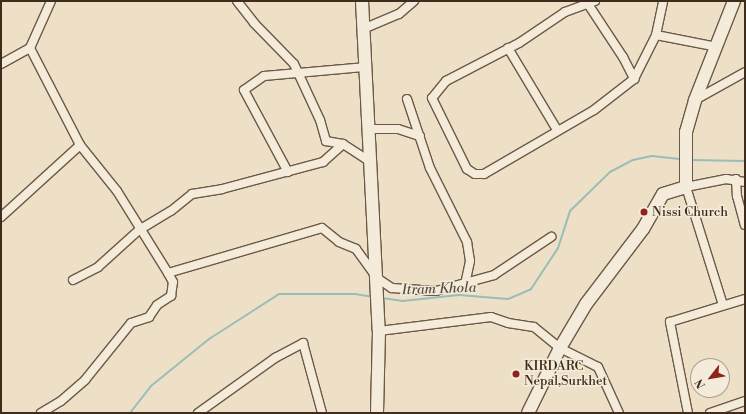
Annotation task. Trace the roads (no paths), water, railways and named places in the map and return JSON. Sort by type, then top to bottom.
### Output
[{"type":"street","points":[[1,64],[30,48],[51,1]]},
{"type":"street","points":[[237,1],[254,23],[294,64],[313,110],[320,120],[326,141],[343,144],[369,162]]},
{"type":"street","points":[[362,1],[367,129],[378,302],[379,331],[377,413]]},
{"type":"street","points":[[363,29],[399,14],[414,1]]},
{"type":"street","points":[[634,79],[591,3],[565,12],[508,48],[446,81],[432,98],[461,161],[475,174],[484,174],[557,130],[594,110],[634,79],[656,35],[663,1]]},
{"type":"street","points":[[723,305],[686,186],[684,170],[685,142],[695,100],[734,1]]},
{"type":"street","points":[[656,35],[717,47]]},
{"type":"street","points":[[30,48],[80,145],[117,191],[139,230],[168,272],[172,282],[171,296],[157,305],[149,317],[131,323],[85,380],[61,401],[41,413]]},
{"type":"street","points":[[508,48],[547,110],[557,130]]},
{"type":"street","points":[[288,172],[244,90],[264,76],[364,67]]},
{"type":"street","points":[[695,100],[745,72]]},
{"type":"street","points":[[407,99],[430,168],[467,242],[470,261],[465,285]]},
{"type":"street","points":[[367,129],[398,129],[420,136]]},
{"type":"street","points":[[73,280],[98,267],[139,230],[171,211],[192,194],[288,172],[323,162],[343,144]]},
{"type":"street","points":[[1,217],[80,145]]},
{"type":"street","points":[[736,179],[737,196],[745,225]]},
{"type":"street","points":[[528,413],[560,348],[586,304],[643,229],[662,194],[686,186],[736,179],[745,182]]},
{"type":"street","points":[[168,272],[322,228],[340,242],[356,249],[377,282],[392,288],[436,291],[465,285],[494,275],[551,237]]},
{"type":"street","points":[[688,413],[670,322],[745,299]]},
{"type":"street","points":[[379,331],[491,317],[508,323],[534,327],[560,348],[598,367],[619,413]]},
{"type":"street","points":[[198,413],[275,358],[303,343],[322,413]]},
{"type":"street","points":[[710,413],[745,401]]},
{"type":"waterway","name":"Itram Khola","points":[[382,298],[403,301],[459,295],[508,299],[531,289],[558,248],[570,211],[610,172],[633,160],[652,156],[682,159]]},
{"type":"waterway","name":"Itram Khola","points":[[690,160],[745,161]]},
{"type":"waterway","name":"Itram Khola","points":[[130,413],[151,386],[209,339],[279,294],[355,294],[374,297]]},
{"type":"place","name":"Nissi Church","points":[[644,212]]},
{"type":"place","name":"KIRDARC Nepal,Surkhet","points":[[516,374]]}]
